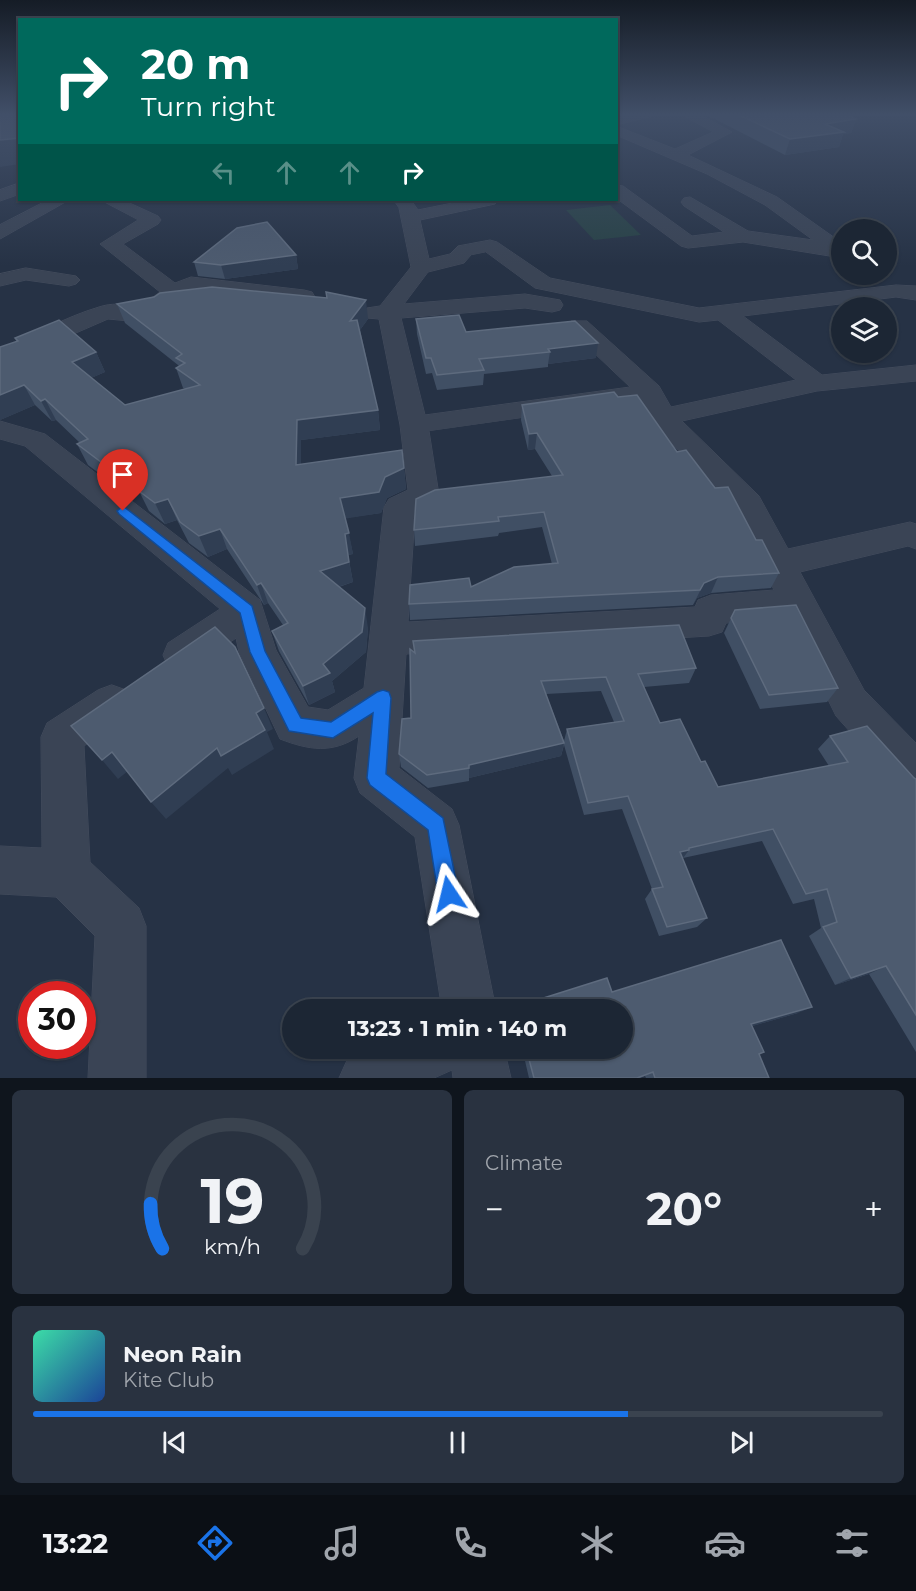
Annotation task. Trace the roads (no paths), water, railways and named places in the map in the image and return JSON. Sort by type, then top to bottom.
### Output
[{"type":"street","points":[[697,165],[771,201],[831,244]]},
{"type":"street","points":[[0,196],[18,189]]},
{"type":"street","points":[[618,191],[688,242],[743,236],[831,250]]},
{"type":"street","points":[[0,233],[58,201]]},
{"type":"street","points":[[112,201],[152,220],[110,244],[174,292]]},
{"type":"street","points":[[421,267],[406,208],[479,201]]},
{"type":"street","points":[[690,202],[743,236]]},
{"type":"street","points":[[388,310],[421,267],[457,259],[465,250],[490,246],[543,283],[699,315],[906,292],[916,307]]},
{"type":"street","points":[[0,280],[26,274],[69,280]]},
{"type":"street","points":[[0,359],[105,312],[130,314],[152,309],[174,292],[191,283],[339,305],[375,313],[388,310],[525,301],[552,305]]},
{"type":"street","points":[[388,310],[414,425],[423,495],[400,507],[376,778],[436,825],[467,999]]},
{"type":"street","points":[[722,312],[818,383]]},
{"type":"street","points":[[579,326],[656,404],[748,504],[850,703],[916,774]]},
{"type":"street","points":[[414,425],[656,404],[818,383],[916,374]]},
{"type":"street","points":[[0,430],[35,440],[247,610],[258,652],[295,725],[333,730],[383,698]]},
{"type":"street","points":[[779,564],[910,534],[916,537]]},
{"type":"street","points":[[388,639],[709,621],[711,610],[797,603]]},
{"type":"street","points":[[66,873],[62,737],[247,610]]},
{"type":"street","points":[[0,870],[66,873],[121,926],[117,1078]]},
{"type":"street","points":[[368,1078],[411,1059]]},
{"type":"street","points":[[478,1059],[482,1078]]}]
